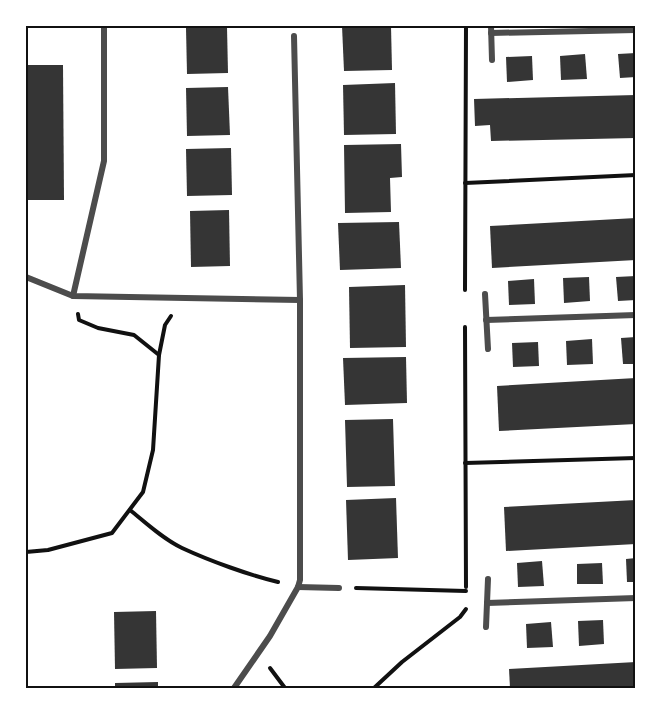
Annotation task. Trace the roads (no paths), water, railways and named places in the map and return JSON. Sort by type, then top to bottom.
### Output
[{"type":"street","points":[[73,296],[104,161],[104,26]]},
{"type":"street","points":[[492,60],[491,29],[636,30]]},
{"type":"street","points":[[234,688],[270,636],[298,587],[301,552],[300,300],[294,36]]},
{"type":"street","points":[[26,277],[73,296],[300,300]]},
{"type":"street","points":[[485,294],[488,349]]},
{"type":"street","points":[[486,320],[636,315]]},
{"type":"street","points":[[486,627],[488,579]]},
{"type":"street","points":[[298,587],[339,588]]},
{"type":"street","points":[[487,603],[636,598]]}]
